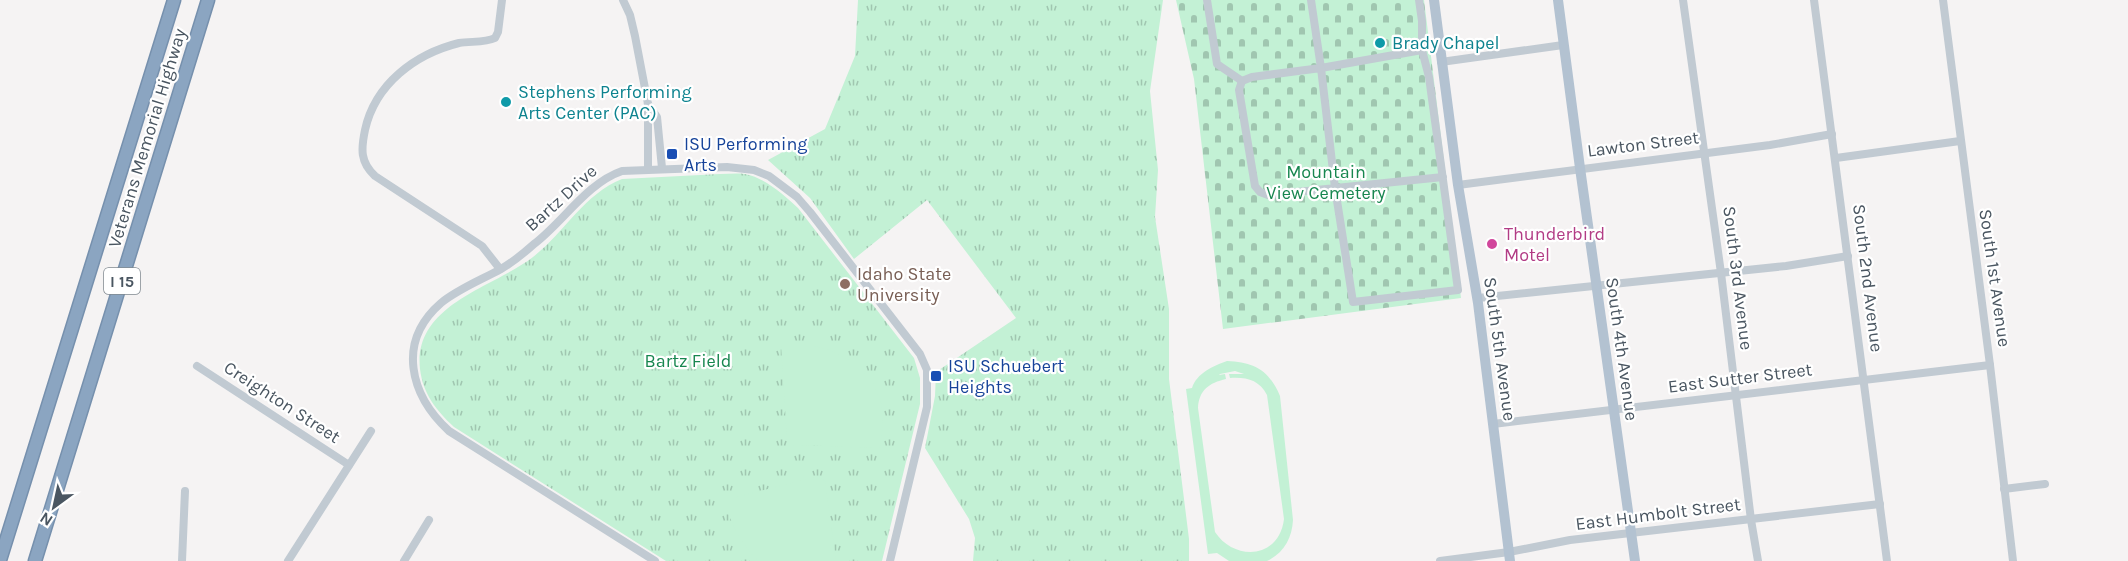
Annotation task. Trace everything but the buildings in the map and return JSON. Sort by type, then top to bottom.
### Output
[{"type":"highway","name":"Veterans Memorial Highway","points":[[0,560],[174,0]]},
{"type":"highway","name":"Veterans Memorial Highway","points":[[35,561],[208,0]]},
{"type":"main road","name":"South 5th Avenue","points":[[1434,0],[1458,185],[1478,298],[1510,556]]},
{"type":"main road","name":"South 4th Avenue","points":[[1558,0],[1635,561]]},
{"type":"street","points":[[500,269],[482,246],[375,176],[365,163],[362,146],[372,110],[392,80],[427,54],[465,42],[490,41],[495,38],[498,32],[502,0]]},
{"type":"street","points":[[623,0],[630,15],[648,104],[648,170]]},
{"type":"street","points":[[1208,0],[1217,64],[1242,81]]},
{"type":"street","points":[[1311,0],[1335,188],[1353,302],[1458,290],[1429,77],[1422,50],[1419,0]]},
{"type":"street","name":"South 3rd Avenue","points":[[1683,0],[1758,561]]},
{"type":"street","name":"South 2nd Avenue","points":[[1814,0],[1887,561]]},
{"type":"street","name":"South 1st Avenue","points":[[1943,0],[2013,561]]},
{"type":"street","points":[[1442,62],[1563,45]]},
{"type":"street","points":[[1422,50],[1321,68],[1252,77],[1242,81],[1239,90],[1255,186],[1260,192],[1268,195],[1443,177]]},
{"type":"street","points":[[648,104],[657,117],[662,168]]},
{"type":"street","name":"Lawton Street","points":[[1458,185],[1770,145],[1832,134]]},
{"type":"street","points":[[1836,158],[1960,141]]},
{"type":"street","name":"Bartz Drive","points":[[655,561],[472,447],[434,416],[422,398],[412,367],[413,349],[427,318],[441,303],[500,269],[536,244],[608,176],[622,171],[662,168],[743,168],[754,170],[782,184],[810,212],[920,354],[927,370],[927,407],[890,561]]},
{"type":"street","points":[[1478,298],[1786,266],[1848,256]]},
{"type":"street","name":"East Sutter Street","points":[[1493,424],[1990,364]]},
{"type":"street","name":"Creighton Street","points":[[197,366],[349,465]]},
{"type":"street","points":[[288,561],[371,431]]},
{"type":"street","points":[[2004,489],[2045,484]]},
{"type":"street","points":[[183,561],[185,491]]},
{"type":"street","name":"East Humbolt Street","points":[[1440,561],[1510,556],[1570,540],[1880,504]]},
{"type":"street","points":[[404,561],[429,520]]},
{"type":"green space","points":[[858,0],[1163,0],[1150,91],[1158,170],[1155,217],[1169,309],[1169,379],[1189,539],[1189,561],[973,561],[975,538],[969,519],[925,448],[935,396],[936,372],[1016,318],[927,200],[854,259],[810,198],[768,160],[825,129],[855,56]]},
{"type":"green space","name":"Mountain View Cemetery","points":[[1176,0],[1424,0],[1461,298],[1223,329],[1194,79]]},
{"type":"green space","name":"Bartz Field","points":[[745,174],[760,179],[798,208],[914,358],[920,378],[920,404],[882,561],[666,561],[454,427],[436,408],[427,394],[420,369],[421,347],[429,328],[442,313],[459,300],[533,257],[596,194],[622,179]]},
{"type":"green space","points":[[781,345],[810,345],[831,350],[850,361],[872,380],[881,403],[883,426],[880,448],[793,445],[787,440]]},
{"type":"green space","points":[[1227,361],[1245,363],[1260,369],[1271,380],[1280,396],[1293,520],[1286,544],[1278,554],[1267,561],[1229,561],[1217,553],[1208,554],[1186,389],[1192,388],[1206,371]],"holes":[[[1235,371],[1244,374],[1229,374],[1230,378],[1242,378],[1256,383],[1267,395],[1284,519],[1280,533],[1274,542],[1265,549],[1255,552],[1233,548],[1215,532],[1198,408],[1200,396],[1206,388],[1226,379],[1225,374],[1220,374]]]},
{"type":"green space","points":[[818,476],[825,481],[836,561],[758,561],[743,543],[727,510],[733,498]]},
{"type":"place","name":"Brady Chapel","points":[[1380,43]]},
{"type":"place","name":"Stephens Performing Arts Center (PAC)","points":[[506,102]]},
{"type":"place","name":"ISU Performing Arts","points":[[672,154]]},
{"type":"place","name":"Thunderbird Motel","points":[[1492,244]]},
{"type":"place","name":"Idaho State University","points":[[845,284]]},
{"type":"place","name":"ISU Schuebert Heights","points":[[936,376]]}]
